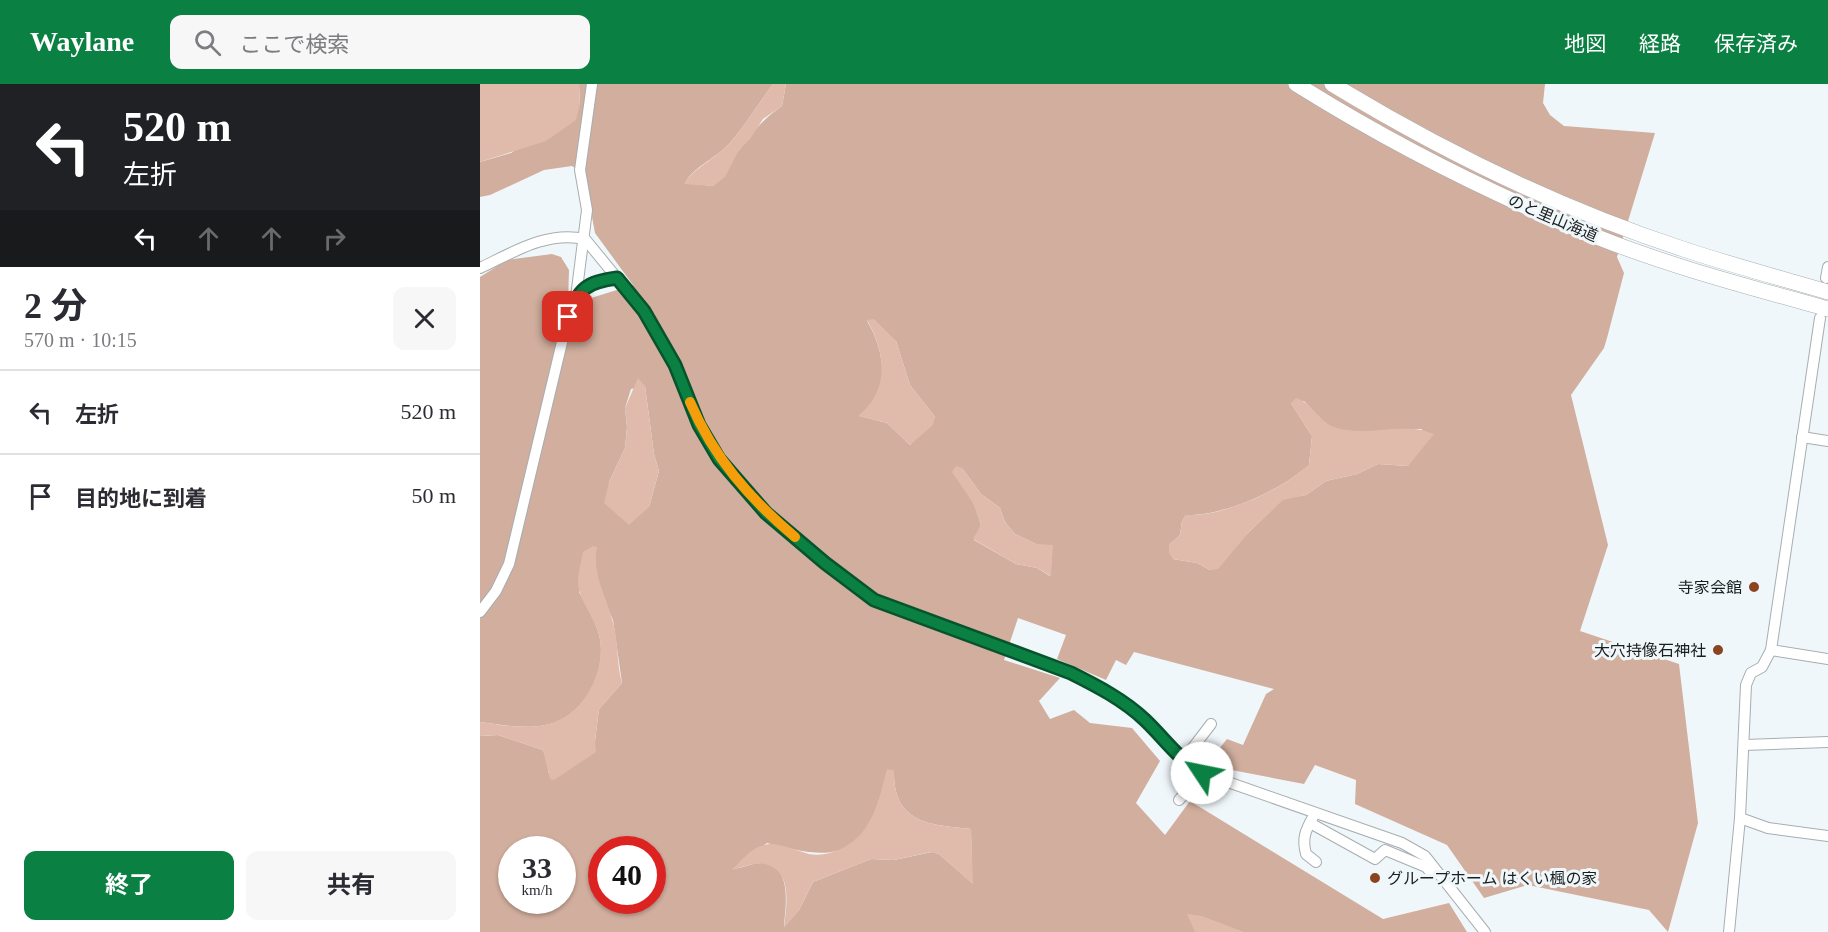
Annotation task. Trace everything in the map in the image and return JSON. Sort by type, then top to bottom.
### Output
[{"type":"highway","name":"のと里山海道","points":[[1296,84],[1341,112],[1507,199],[1599,238],[1677,266],[1824,313]]},
{"type":"highway","name":"のと里山海道","points":[[1332,84],[1436,142],[1516,182],[1596,216],[1683,249],[1827,279]]},
{"type":"street","points":[[480,612],[496,591],[512,555],[568,317],[576,297],[585,239],[586,210],[580,170],[592,84]]},
{"type":"street","points":[[480,268],[534,242],[561,237],[585,239],[644,311],[675,365],[699,425],[719,459],[766,513],[825,563],[874,600],[1071,673],[1102,689],[1145,720],[1182,762],[1202,773],[1402,843],[1425,856],[1485,932]]},
{"type":"street","points":[[576,297],[593,282],[617,278]]},
{"type":"street","points":[[1729,932],[1740,818],[1746,685],[1751,673],[1762,667],[1771,650],[1802,437],[1824,313]]},
{"type":"street","points":[[1802,437],[1828,441]]},
{"type":"street","points":[[1771,650],[1828,659]]},
{"type":"street","points":[[1182,762],[1211,724]]},
{"type":"street","points":[[1744,746],[1828,742]]},
{"type":"street","points":[[1179,800],[1202,773]]},
{"type":"street","points":[[1316,812],[1303,843],[1306,854],[1316,862]]},
{"type":"street","points":[[1740,818],[1768,828],[1828,836]]},
{"type":"street","points":[[1310,823],[1376,859],[1385,850],[1403,855],[1426,867],[1437,880],[1452,890]]},
{"type":"shaded area","points":[[480,84],[579,84],[580,104],[576,120],[546,141],[480,162]]},
{"type":"shaded area","points":[[579,84],[773,84],[733,139],[722,151],[694,172],[685,183],[713,186],[722,177],[754,131],[782,106],[786,84],[1545,84],[1543,103],[1550,115],[1564,126],[1655,133],[1617,257],[1624,273],[1604,348],[1571,395],[1608,545],[1580,631],[1679,664],[1698,823],[1668,932],[1649,910],[1528,885],[1484,898],[1447,845],[1355,804],[1356,780],[1315,765],[1304,784],[1206,765],[1227,739],[1243,745],[1266,694],[1274,689],[1134,652],[1126,665],[1116,660],[1106,680],[1057,659],[1066,635],[1018,618],[1004,660],[1060,678],[1039,701],[1050,719],[1074,710],[1090,723],[1132,728],[1160,761],[1136,803],[1165,835],[1190,801],[1383,919],[1449,903],[1467,932],[480,932],[480,736],[498,735],[543,750],[548,764],[548,773],[595,741],[599,709],[622,683],[613,620],[598,586],[595,559],[579,592],[597,627],[600,639],[600,665],[590,691],[573,712],[550,724],[533,727],[480,722],[480,277],[507,260],[552,254],[561,257],[569,270],[568,305],[576,313],[591,298],[633,285],[595,233],[584,174],[572,166],[544,170],[490,195],[480,197],[480,162],[511,153],[580,104]],"holes":[[[867,321],[896,341],[910,385],[935,417],[910,445],[887,423],[859,416],[878,395],[882,376],[881,356]],[[645,386],[654,454],[659,471],[649,507],[609,482],[625,448],[627,427],[625,408],[631,389]],[[1304,401],[1324,422],[1340,431],[1375,433],[1422,429],[1408,466],[1378,464],[1357,474],[1326,481],[1306,495],[1283,499],[1210,570],[1197,563],[1173,559],[1169,545],[1180,535],[1182,521],[1186,515],[1218,511],[1252,500],[1283,484],[1309,465],[1312,436],[1291,403]],[[962,468],[981,494],[1000,508],[1005,522],[1015,534],[1036,544],[1050,576],[1037,568],[1016,564],[974,540],[981,525]],[[888,770],[894,771],[895,788],[900,801],[916,818],[941,826],[971,829],[972,883],[939,854],[932,852],[894,860],[871,859],[813,882],[799,910],[784,927],[786,899],[783,879],[779,871],[772,865],[761,863],[733,869],[767,843],[819,853],[833,852],[847,847],[859,838],[869,825],[878,805]]]},
{"type":"shaded area","points":[[773,84],[786,84],[782,106],[763,119],[750,139],[739,150],[725,177],[713,186],[684,184],[693,173],[722,151],[733,139]]},
{"type":"shaded area","points":[[874,319],[896,341],[910,385],[935,417],[933,425],[910,445],[887,423],[858,416],[876,395],[882,371],[878,345],[867,320]]},
{"type":"shaded area","points":[[638,378],[645,386],[654,454],[659,471],[649,507],[629,525],[604,503],[609,482],[625,448],[627,427],[625,408]]},
{"type":"shaded area","points":[[1296,398],[1307,404],[1331,426],[1337,428],[1361,431],[1411,429],[1434,434],[1408,466],[1378,464],[1357,474],[1326,481],[1306,495],[1283,500],[1250,531],[1218,569],[1210,570],[1197,563],[1173,559],[1169,553],[1169,545],[1180,535],[1182,521],[1186,515],[1217,512],[1234,507],[1283,484],[1309,465],[1312,436],[1291,403]]},
{"type":"shaded area","points":[[956,466],[962,468],[981,494],[1000,508],[1005,522],[1015,534],[1036,544],[1053,545],[1051,576],[1037,568],[1016,564],[973,539],[981,525],[973,503],[952,472]]},
{"type":"shaded area","points":[[593,546],[597,547],[596,566],[614,627],[622,683],[599,709],[596,752],[554,780],[550,779],[543,750],[498,735],[480,736],[480,722],[523,727],[549,724],[572,712],[590,691],[599,666],[600,640],[597,628],[582,599],[578,583],[583,552]]},
{"type":"shaded area","points":[[887,769],[894,771],[895,788],[900,801],[916,818],[941,826],[971,829],[973,884],[939,854],[931,852],[894,860],[871,859],[813,882],[799,910],[784,928],[786,890],[780,874],[774,868],[764,864],[752,864],[732,870],[743,858],[764,845],[780,845],[816,855],[833,852],[848,845],[866,828],[872,817]]},
{"type":"shaded area","points":[[1187,914],[1202,916],[1244,932],[1195,932]]},
{"type":"slow traffic","points":[[690,402],[699,425],[727,470],[766,513],[795,537]]},
{"type":"place","name":"寺家会館","points":[[1754,587]]},
{"type":"place","name":"大穴持像石神社","points":[[1718,650]]},
{"type":"place","name":"グループホーム はくい楓の家","points":[[1375,878]]},
{"type":"route","points":[[568,317],[576,297],[593,282],[617,278],[644,311],[675,365],[699,425],[719,459],[766,513],[825,563],[874,600],[1071,673],[1095,685],[1145,720],[1182,762],[1202,773]]}]
